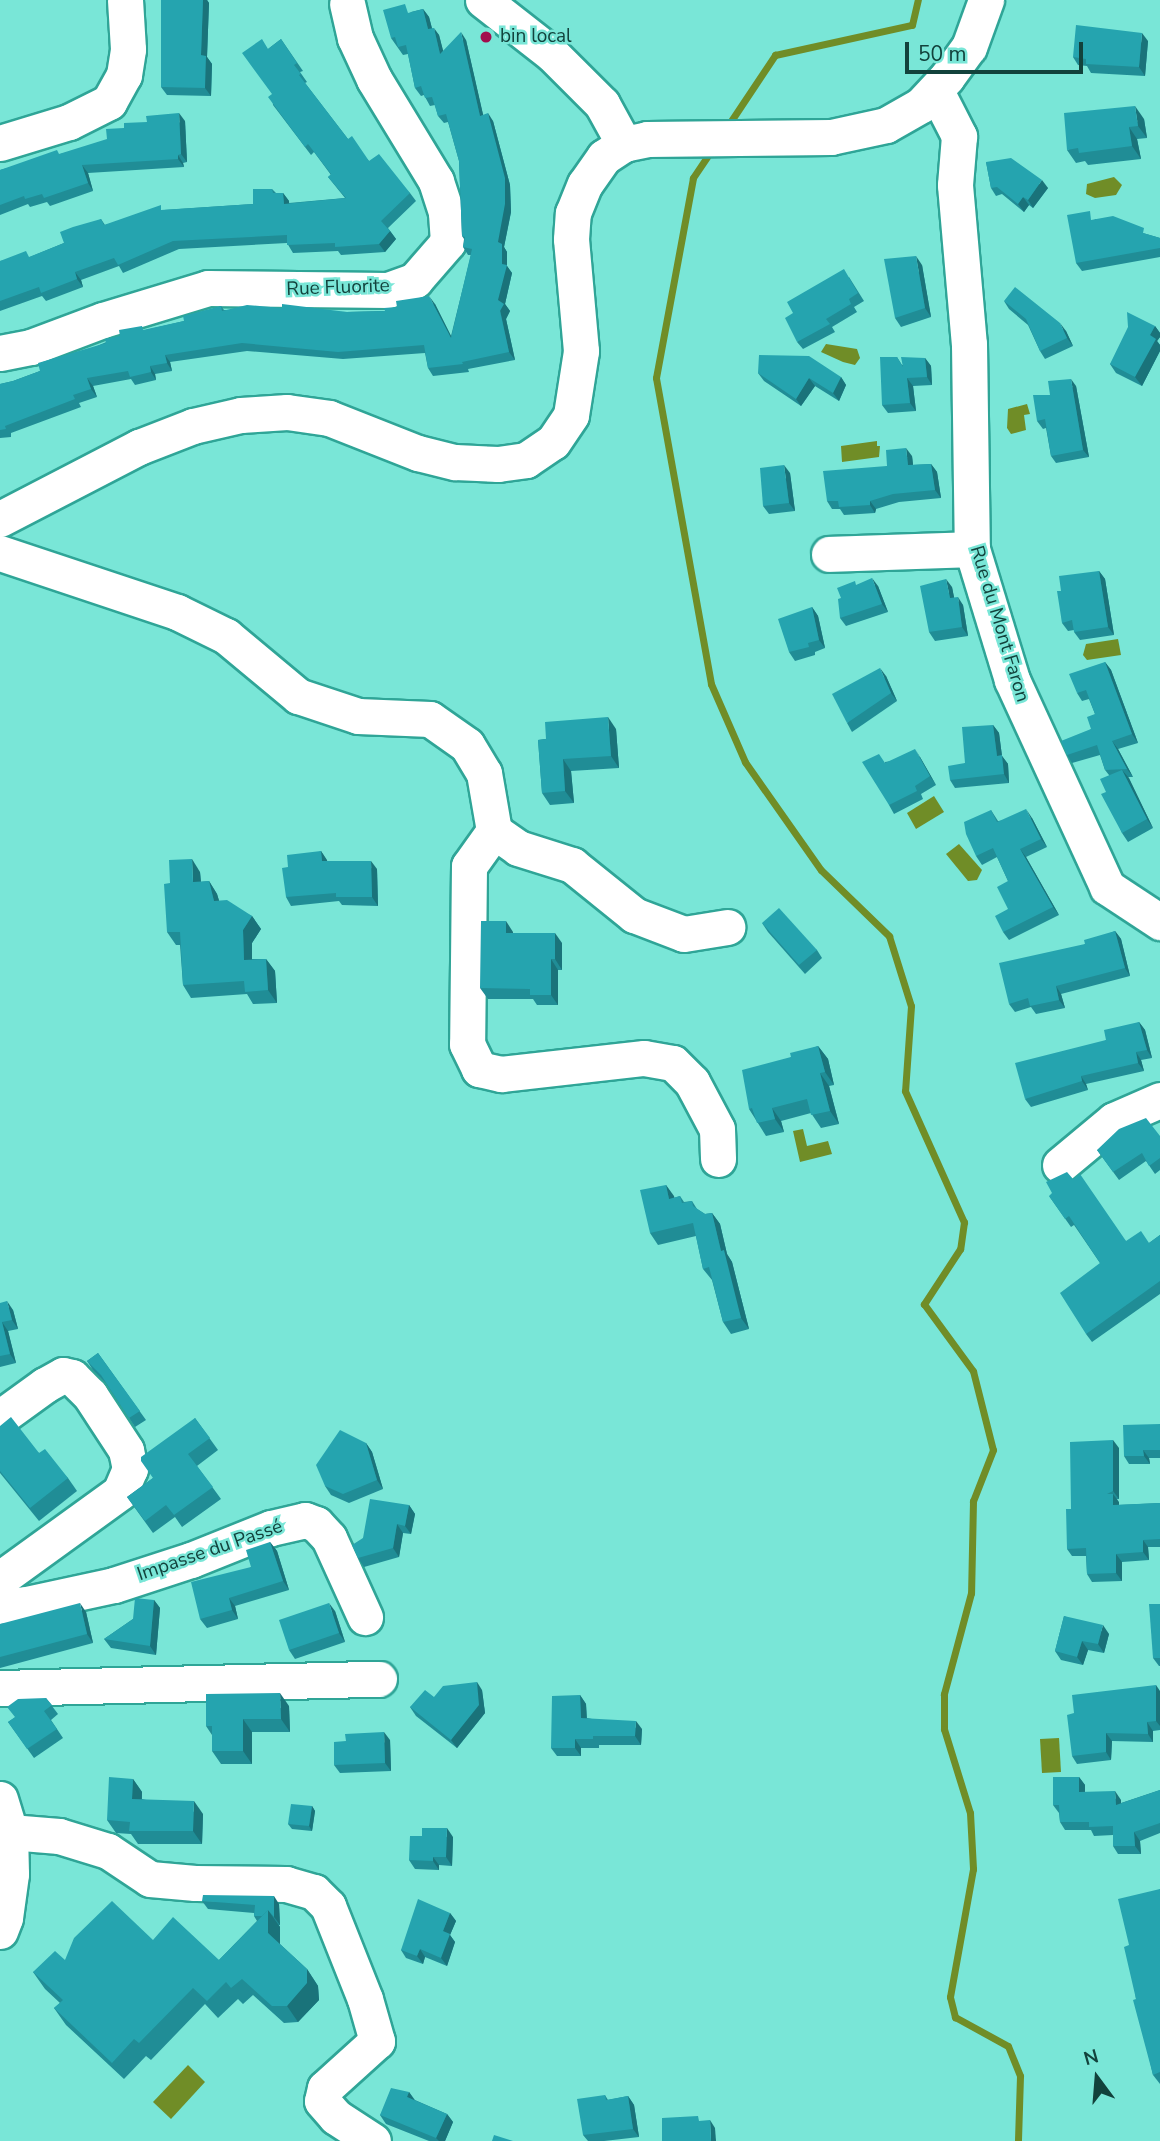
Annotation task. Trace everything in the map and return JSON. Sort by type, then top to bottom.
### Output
[{"type":"street","points":[[0,143],[69,122],[109,102],[124,75],[128,49],[125,0]]},
{"type":"street","points":[[484,0],[552,54],[635,141]]},
{"type":"street","points":[[0,519],[139,447],[194,426],[241,415],[287,412],[328,418],[418,453],[455,462],[512,464],[541,452],[553,442],[571,415],[581,351],[571,239],[573,213],[585,184],[604,157],[635,141],[831,137],[886,125],[903,117],[936,91],[969,47],[986,0]]},
{"type":"street","name":"Rue Fluorite","points":[[0,353],[31,347],[103,320],[208,288],[388,290],[415,280],[447,242],[446,212],[436,181],[374,79],[355,38],[348,1]]},
{"type":"street","name":"Rue du Mont Faron","points":[[936,91],[959,136],[955,154],[969,344],[972,549],[1012,680],[1107,887],[1160,922]]},
{"type":"street","points":[[903,117],[955,154]]},
{"type":"street","points":[[829,554],[972,549]]},
{"type":"street","points":[[0,553],[177,612],[226,636],[298,696],[358,716],[430,719],[467,746],[484,773],[494,831],[470,866],[467,1044],[479,1069],[501,1074],[644,1058],[673,1063],[692,1082],[717,1129],[718,1159]]},
{"type":"street","points":[[494,831],[518,848],[572,865],[634,915],[684,933],[727,928]]},
{"type":"street","points":[[1059,1165],[1114,1120],[1160,1100]]},
{"type":"street","points":[[0,1579],[120,1492],[130,1469],[126,1450],[90,1395],[72,1377],[63,1375],[5,1414]]},
{"type":"street","name":"Impasse du Passé","points":[[0,1606],[26,1604],[114,1585],[191,1560],[271,1528],[305,1520],[316,1524],[329,1538],[366,1617]]},
{"type":"street","points":[[0,1688],[379,1679]]},
{"type":"street","points":[[0,1798],[10,1832],[9,1894],[0,1931]]},
{"type":"street","points":[[10,1832],[59,1836],[108,1851],[150,1879],[195,1884],[286,1884],[314,1892],[328,1906],[365,1999],[377,2041],[325,2088],[322,2101],[336,2117],[373,2141]]},
{"type":"shaded area","points":[[1114,177],[1122,185],[1116,195],[1095,198],[1086,194],[1087,184]]},
{"type":"shaded area","points":[[826,344],[857,349],[860,358],[855,365],[843,362],[821,352]]},
{"type":"shaded area","points":[[1027,404],[1030,414],[1024,415],[1026,430],[1011,434],[1007,428],[1008,409]]},
{"type":"shaded area","points":[[877,441],[877,446],[880,446],[879,457],[842,462],[841,446]]},
{"type":"shaded area","points":[[1118,639],[1121,655],[1087,660],[1083,655],[1086,644]]},
{"type":"shaded area","points":[[934,796],[944,812],[916,829],[907,813]]},
{"type":"shaded area","points":[[959,844],[982,870],[977,880],[968,881],[946,854]]},
{"type":"shaded area","points":[[803,1129],[807,1146],[828,1141],[832,1154],[800,1162],[793,1131]]},
{"type":"shaded area","points":[[1059,1738],[1061,1772],[1042,1773],[1040,1739]]},
{"type":"shaded area","points":[[188,2065],[205,2082],[171,2119],[153,2102]]},
{"type":"building","points":[[161,0],[203,0],[201,55],[206,56],[205,88],[161,87]]},
{"type":"building","points":[[405,4],[408,13],[423,9],[428,29],[434,28],[440,54],[461,32],[480,116],[488,113],[505,178],[505,204],[498,242],[502,244],[502,264],[507,265],[498,300],[504,304],[500,311],[509,352],[462,362],[463,364],[428,368],[424,345],[338,352],[242,343],[165,355],[167,363],[150,366],[151,372],[130,377],[128,371],[87,378],[91,389],[73,395],[75,399],[0,430],[0,384],[40,371],[38,363],[106,343],[105,339],[120,336],[119,330],[142,326],[143,330],[184,321],[183,316],[221,306],[222,311],[247,305],[282,308],[282,304],[347,312],[385,311],[384,308],[397,307],[396,301],[429,296],[451,338],[472,249],[463,247],[465,237],[462,236],[459,161],[446,114],[438,116],[432,97],[425,98],[421,86],[415,88],[406,45],[398,47],[395,37],[391,38],[383,10]]},
{"type":"building","points":[[1076,25],[1142,33],[1139,67],[1086,64],[1086,59],[1073,57]]},
{"type":"building","points":[[262,39],[268,49],[281,39],[297,63],[294,65],[301,74],[299,75],[348,139],[352,136],[369,161],[379,154],[410,193],[381,221],[390,231],[379,244],[335,247],[335,243],[287,245],[287,235],[173,241],[118,265],[114,258],[75,272],[77,279],[41,293],[39,287],[0,301],[0,261],[26,251],[29,257],[64,243],[60,232],[73,227],[101,219],[104,225],[161,205],[161,210],[253,204],[253,189],[272,189],[273,193],[283,193],[284,204],[346,198],[328,177],[331,174],[308,144],[305,147],[268,97],[272,94],[242,53]]},
{"type":"building","points":[[1135,106],[1138,126],[1129,127],[1132,146],[1079,153],[1078,148],[1067,150],[1064,113]]},
{"type":"building","points":[[179,113],[181,154],[178,159],[82,165],[88,183],[44,198],[42,194],[25,199],[24,196],[0,205],[0,170],[57,150],[59,154],[107,139],[106,129],[124,128],[124,123],[147,122],[146,116]]},
{"type":"building","points":[[1011,158],[1042,180],[1028,200],[1023,197],[1018,204],[997,187],[991,188],[986,162]]},
{"type":"building","points":[[1090,211],[1091,220],[1113,216],[1144,228],[1143,233],[1160,238],[1160,248],[1076,263],[1067,215]]},
{"type":"building","points":[[916,256],[925,308],[895,318],[884,259]]},
{"type":"building","points":[[844,269],[858,293],[849,299],[851,304],[826,319],[830,324],[797,342],[785,318],[793,313],[787,302]]},
{"type":"building","points":[[1015,287],[1060,323],[1067,338],[1040,351],[1026,319],[1004,301]]},
{"type":"building","points":[[1127,312],[1155,326],[1150,335],[1156,339],[1135,377],[1110,364],[1128,327]]},
{"type":"building","points":[[759,355],[809,356],[841,377],[833,393],[809,378],[796,399],[758,373]]},
{"type":"building","points":[[880,357],[897,357],[903,367],[901,357],[925,358],[927,377],[907,378],[910,403],[882,405]]},
{"type":"building","points":[[1071,379],[1083,450],[1051,456],[1045,419],[1037,421],[1033,395],[1050,395],[1048,381]]},
{"type":"building","points":[[906,448],[908,465],[931,464],[935,490],[893,494],[870,501],[870,505],[839,507],[838,501],[827,501],[823,471],[887,466],[886,450]]},
{"type":"building","points":[[784,465],[789,503],[763,506],[760,468]]},
{"type":"building","points":[[1099,571],[1108,627],[1074,632],[1072,620],[1062,623],[1057,591],[1061,591],[1059,576]]},
{"type":"building","points":[[872,578],[882,604],[840,618],[838,599],[841,598],[837,588],[855,581],[856,585]]},
{"type":"building","points":[[946,579],[950,598],[958,597],[962,627],[929,632],[920,586]]},
{"type":"building","points":[[812,607],[819,640],[808,643],[809,647],[789,652],[778,619]]},
{"type":"building","points":[[1105,662],[1132,734],[1112,741],[1127,769],[1105,770],[1097,745],[1067,755],[1061,741],[1091,729],[1087,717],[1095,714],[1086,690],[1077,693],[1069,674]]},
{"type":"building","points":[[880,668],[891,693],[847,723],[832,694]]},
{"type":"building","points":[[608,717],[611,756],[563,759],[565,791],[542,793],[538,740],[546,739],[545,722]]},
{"type":"building","points":[[993,725],[997,756],[1002,755],[1004,774],[950,780],[948,766],[965,763],[962,727]]},
{"type":"building","points":[[915,749],[930,776],[915,786],[917,791],[889,805],[862,762],[879,754],[885,763]]},
{"type":"building","points":[[1122,770],[1147,819],[1122,833],[1101,794],[1106,792],[1100,779]]},
{"type":"building","points":[[1026,809],[1041,839],[1020,849],[1053,907],[1003,932],[995,916],[1008,909],[997,887],[1008,881],[993,848],[976,856],[966,834],[964,822],[991,810],[997,822]]},
{"type":"building","points":[[321,851],[322,861],[371,861],[372,897],[336,897],[336,893],[286,897],[282,868],[288,867],[287,855]]},
{"type":"building","points":[[192,859],[193,882],[209,881],[214,901],[227,900],[252,916],[243,930],[244,960],[266,959],[268,990],[245,992],[244,981],[183,985],[180,932],[167,932],[164,884],[170,883],[169,860]]},
{"type":"building","points":[[779,908],[817,950],[799,965],[762,923]]},
{"type":"building","points":[[481,921],[506,921],[506,933],[555,933],[555,959],[551,959],[551,995],[530,995],[530,989],[480,988]]},
{"type":"building","points":[[1115,931],[1125,968],[1056,986],[1059,1000],[1030,1006],[1028,998],[1009,1004],[999,963],[1085,944],[1084,940]]},
{"type":"building","points":[[1139,1022],[1147,1050],[1136,1052],[1138,1063],[1081,1076],[1082,1081],[1025,1099],[1015,1063],[1106,1040],[1104,1030]]},
{"type":"building","points":[[818,1046],[825,1072],[820,1073],[830,1111],[811,1115],[807,1099],[772,1108],[775,1119],[757,1123],[752,1108],[749,1109],[742,1070],[791,1057],[790,1053]]},
{"type":"building","points":[[1146,1118],[1160,1136],[1160,1158],[1149,1166],[1142,1153],[1113,1172],[1097,1150],[1119,1129]]},
{"type":"building","points":[[1067,1172],[1073,1179],[1080,1174],[1126,1241],[1141,1231],[1149,1243],[1160,1235],[1160,1281],[1086,1334],[1060,1293],[1100,1263],[1069,1216],[1065,1219],[1049,1196],[1052,1193],[1046,1182]]},
{"type":"building","points":[[666,1185],[669,1199],[680,1196],[682,1203],[692,1201],[693,1206],[705,1214],[712,1213],[741,1318],[723,1322],[709,1267],[703,1269],[693,1223],[650,1233],[640,1190]]},
{"type":"building","points":[[7,1301],[12,1320],[2,1322],[10,1354],[0,1356],[0,1303]]},
{"type":"building","points":[[98,1353],[140,1411],[129,1418],[101,1375],[87,1361]]},
{"type":"building","points":[[11,1417],[39,1453],[45,1449],[68,1478],[30,1508],[0,1471],[0,1426]]},
{"type":"building","points":[[195,1418],[210,1438],[188,1454],[213,1487],[174,1515],[166,1505],[145,1521],[127,1497],[153,1478],[141,1457]]},
{"type":"building","points":[[1160,1424],[1160,1450],[1143,1450],[1144,1456],[1124,1456],[1123,1425]]},
{"type":"building","points":[[340,1430],[366,1443],[377,1480],[343,1494],[325,1486],[316,1465]]},
{"type":"building","points":[[1113,1440],[1113,1491],[1107,1494],[1113,1494],[1113,1505],[1160,1503],[1160,1539],[1143,1540],[1143,1552],[1116,1554],[1116,1573],[1087,1574],[1086,1548],[1067,1549],[1066,1509],[1071,1509],[1070,1442]]},
{"type":"building","points":[[370,1499],[409,1505],[405,1526],[397,1524],[393,1548],[358,1558],[352,1545],[363,1538]]},
{"type":"building","points":[[270,1542],[283,1581],[229,1598],[232,1610],[200,1619],[191,1582],[251,1567],[246,1550]]},
{"type":"building","points":[[135,1598],[154,1600],[150,1646],[104,1639],[133,1619]]},
{"type":"building","points":[[80,1603],[87,1634],[0,1657],[0,1624]]},
{"type":"building","points":[[329,1603],[339,1633],[289,1650],[279,1620]]},
{"type":"building","points":[[1149,1604],[1160,1604],[1160,1658],[1153,1658]]},
{"type":"building","points":[[1064,1616],[1103,1625],[1098,1644],[1082,1641],[1077,1657],[1055,1651]]},
{"type":"building","points":[[477,1682],[479,1705],[451,1740],[410,1707],[425,1690],[434,1697],[443,1686]]},
{"type":"building","points":[[1156,1685],[1156,1721],[1147,1722],[1148,1734],[1106,1733],[1106,1752],[1072,1756],[1067,1715],[1074,1713],[1072,1695]]},
{"type":"building","points":[[280,1693],[281,1719],[243,1719],[243,1751],[212,1751],[212,1726],[206,1726],[206,1694]]},
{"type":"building","points":[[580,1695],[581,1718],[636,1721],[635,1736],[593,1736],[593,1739],[575,1739],[575,1748],[551,1748],[552,1696]]},
{"type":"building","points":[[46,1698],[52,1705],[44,1711],[57,1729],[27,1749],[8,1722],[15,1717],[7,1707],[18,1699]]},
{"type":"building","points":[[384,1732],[385,1763],[334,1765],[334,1742],[346,1741],[345,1734]]},
{"type":"building","points":[[109,1777],[133,1779],[132,1799],[194,1801],[193,1831],[129,1831],[130,1822],[107,1820]]},
{"type":"building","points":[[1053,1777],[1079,1777],[1079,1792],[1115,1791],[1116,1805],[1160,1790],[1160,1823],[1134,1832],[1135,1846],[1113,1846],[1113,1826],[1089,1827],[1089,1822],[1060,1822],[1059,1805],[1053,1805]]},
{"type":"building","points":[[291,1804],[312,1806],[309,1826],[288,1824]]},
{"type":"building","points":[[422,1828],[447,1828],[446,1857],[433,1857],[433,1861],[409,1860],[410,1836],[422,1836]]},
{"type":"building","points":[[1160,1889],[1160,2072],[1153,2075],[1133,2000],[1136,1999],[1124,1947],[1129,1945],[1118,1899]]},
{"type":"building","points":[[203,1895],[274,1896],[274,1917],[268,1910],[262,1916],[254,1916],[255,1905],[202,1901]]},
{"type":"building","points":[[418,1899],[450,1913],[443,1931],[450,1934],[441,1958],[420,1949],[417,1956],[401,1950]]},
{"type":"building","points":[[112,1901],[153,1940],[173,1917],[219,1960],[268,1910],[268,1933],[307,1969],[307,1983],[287,2006],[272,2006],[242,1979],[231,1988],[226,1982],[207,2001],[193,1988],[139,2043],[134,2039],[112,2063],[54,2008],[63,2000],[33,1972],[55,1951],[65,1960],[74,1938]]},
{"type":"building","points":[[391,2088],[409,2092],[407,2097],[447,2114],[436,2138],[380,2115]]},
{"type":"building","points":[[605,2095],[606,2100],[628,2096],[633,2129],[583,2135],[577,2099]]},
{"type":"building","points":[[698,2116],[699,2121],[710,2120],[711,2141],[662,2141],[662,2118]]},
{"type":"building","points":[[494,2135],[513,2141],[492,2141]]},
{"type":"waterway","points":[[727,127],[775,55],[912,25],[918,0]]},
{"type":"waterway","points":[[713,148],[693,178],[656,378],[711,684],[745,762],[821,870],[889,936],[911,1006],[905,1091],[964,1222],[960,1249],[924,1304],[973,1371],[993,1450],[973,1501],[971,1593],[944,1694],[944,1729],[970,1813],[973,1869],[950,1997],[955,2017],[1008,2046],[1020,2076],[1018,2141]]},
{"type":"place","name":"bin local","points":[[486,37]]}]
